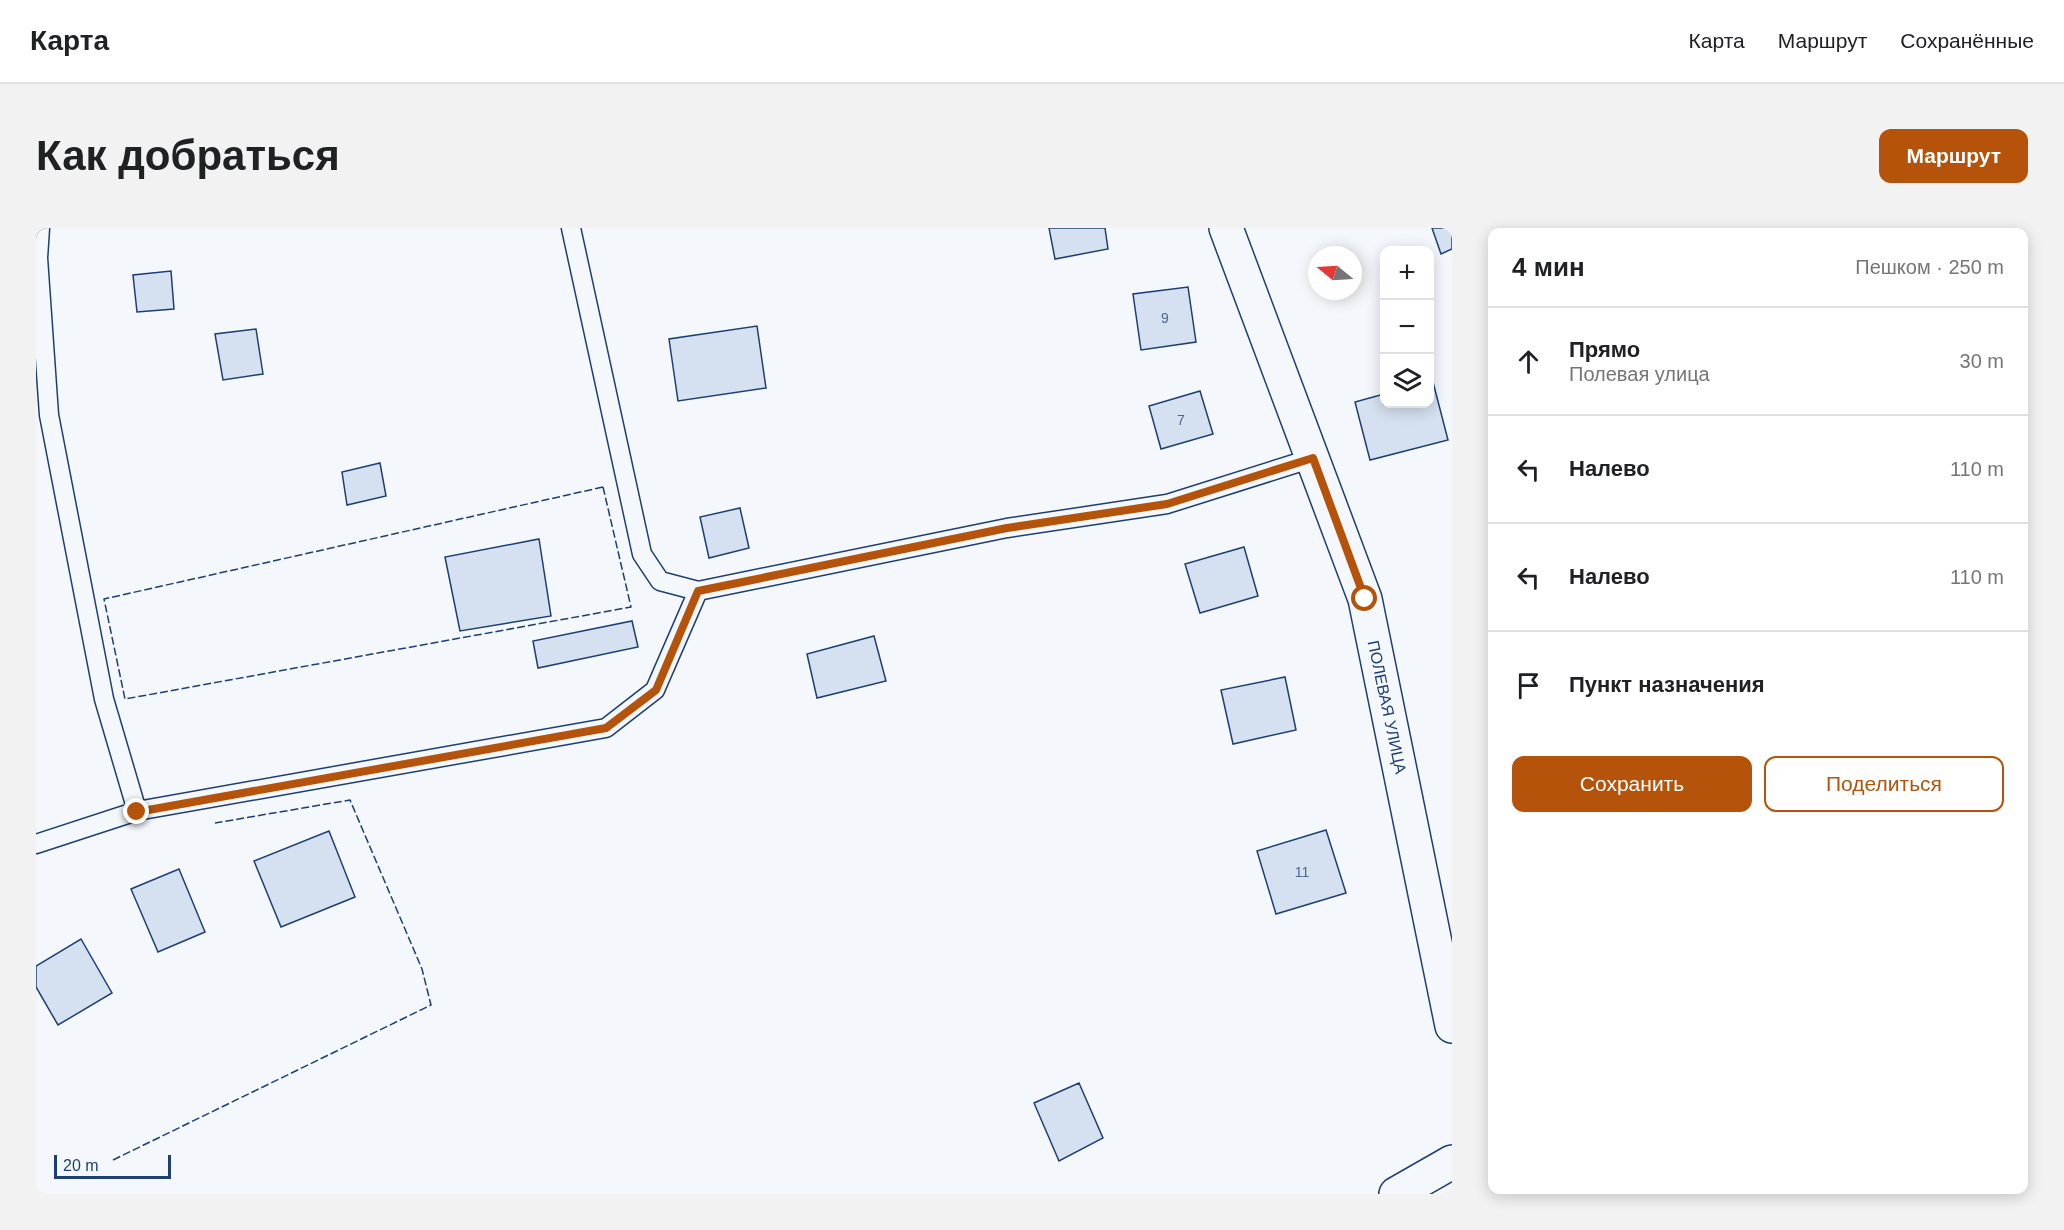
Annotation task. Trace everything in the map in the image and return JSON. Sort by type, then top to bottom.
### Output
[{"type":"street","name":"ПОЛЕВАЯ УЛИЦА","points":[[1226,228],[1365,599],[1452,1026]]},
{"type":"street","points":[[1396,1194],[1452,1162]]},
{"type":"lane","points":[[40,228],[38,258],[49,415],[104,699],[137,812]]},
{"type":"lane","points":[[571,228],[642,554],[660,581],[698,591],[1007,528],[1167,504],[1313,458]]},
{"type":"lane","points":[[36,844],[137,812],[606,728],[656,690],[698,591]]},
{"type":"building","points":[[1049,228],[1105,228],[1108,249],[1055,259]]},
{"type":"building","points":[[1432,228],[1452,228],[1452,249],[1441,254]]},
{"type":"building","points":[[171,271],[174,309],[137,312],[133,275]]},
{"type":"building","points":[[1188,287],[1196,342],[1141,350],[1133,294]]},
{"type":"building","points":[[757,326],[766,388],[678,401],[669,339]]},
{"type":"building","points":[[256,329],[263,374],[223,380],[215,334]]},
{"type":"building","points":[[1434,386],[1448,440],[1370,460],[1355,402],[1380,395],[1380,408],[1434,408]]},
{"type":"building","points":[[1200,391],[1213,434],[1161,449],[1149,406]]},
{"type":"building","points":[[380,463],[386,496],[347,505],[342,472]]},
{"type":"building","points":[[740,508],[749,548],[709,558],[700,517]]},
{"type":"building","points":[[539,539],[551,616],[460,631],[445,557]]},
{"type":"building","points":[[1244,547],[1258,596],[1200,613],[1185,564]]},
{"type":"building","points":[[632,621],[638,647],[538,668],[533,641]]},
{"type":"building","points":[[874,636],[886,681],[817,698],[807,654]]},
{"type":"building","points":[[1285,677],[1296,730],[1233,744],[1221,690]]},
{"type":"building","points":[[1326,830],[1346,893],[1276,914],[1257,851]]},
{"type":"building","points":[[329,831],[355,897],[281,927],[254,861]]},
{"type":"building","points":[[179,869],[205,932],[158,952],[131,889]]},
{"type":"building","points":[[81,939],[112,993],[58,1025],[36,987],[36,966]]},
{"type":"building","points":[[1079,1083],[1103,1138],[1059,1161],[1034,1103]]},
{"type":"fence","points":[[603,487],[631,607],[125,699],[104,599],[603,487]]},
{"type":"fence","points":[[113,1160],[431,1005],[422,969],[350,800],[215,823]]},
{"type":"route","points":[[137,812],[606,728],[656,690],[698,591],[1007,528],[1167,504],[1313,458],[1365,599]]}]
